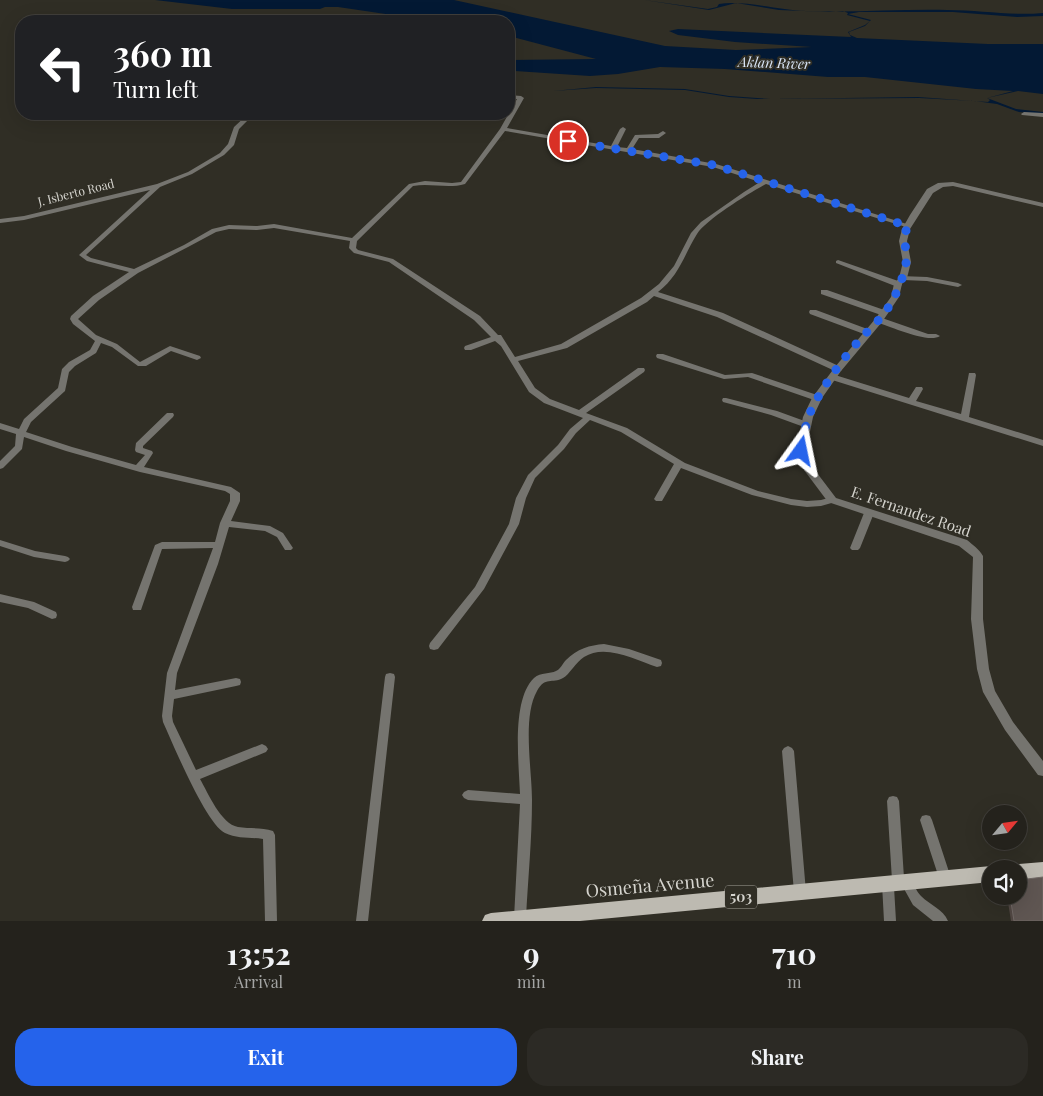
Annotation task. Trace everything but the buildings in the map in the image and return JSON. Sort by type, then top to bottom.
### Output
[{"type":"main road","points":[[1027,871],[1043,870]]},
{"type":"main road","name":"Osmeña Avenue","points":[[491,921],[982,875]]},
{"type":"street","points":[[515,98],[520,98],[515,107]]},
{"type":"street","points":[[1024,114],[1043,115]]},
{"type":"street","points":[[135,271],[89,260],[82,255],[158,186],[190,173],[222,154],[231,145],[236,128],[245,120]]},
{"type":"street","points":[[508,120],[463,183],[452,185],[421,182],[411,184],[354,240],[352,248],[356,252],[391,260],[477,318],[498,338],[511,354],[532,390],[538,395],[559,406],[624,430],[679,464],[755,493],[791,502],[821,503],[832,500]]},
{"type":"street","points":[[503,129],[714,165],[908,226]]},
{"type":"street","points":[[613,148],[623,129]]},
{"type":"street","points":[[629,150],[637,136],[659,136],[663,133]]},
{"type":"street","points":[[514,360],[564,346],[590,332],[662,286],[677,268],[694,233],[703,223],[765,182]]},
{"type":"street","name":"E. Fernandez Road","points":[[1043,205],[963,186],[941,185],[930,190],[908,226],[904,241],[907,262],[895,297],[817,398],[808,417],[801,451],[809,470],[832,500],[963,543],[978,556],[978,619],[982,669],[989,692],[1009,726],[1043,771]]},
{"type":"street","name":"J. Isberto Road","points":[[0,221],[33,216],[158,186]]},
{"type":"street","points":[[197,358],[170,348],[143,364],[138,364],[119,351],[111,342],[93,337],[74,319],[96,298],[135,271],[222,227],[257,228],[274,226],[354,240]]},
{"type":"street","points":[[838,262],[901,281],[927,279],[958,285]]},
{"type":"street","points":[[824,292],[927,336],[936,336]]},
{"type":"street","points":[[652,293],[720,315],[835,373],[911,402],[1043,442]]},
{"type":"street","points":[[813,312],[867,332]]},
{"type":"street","points":[[468,348],[498,338]]},
{"type":"street","points":[[0,466],[19,448],[22,433],[32,416],[41,410],[62,389],[65,371],[72,364],[93,351],[99,340]]},
{"type":"street","points":[[660,356],[724,377],[749,375],[817,398]]},
{"type":"street","points":[[434,646],[478,589],[514,524],[521,498],[531,477],[561,447],[585,415],[641,370]]},
{"type":"street","points":[[964,419],[972,375]]},
{"type":"street","points":[[911,402],[919,389]]},
{"type":"street","points":[[726,400],[807,425]]},
{"type":"street","points":[[139,468],[149,455],[149,453],[139,450],[139,445],[170,415]]},
{"type":"street","points":[[0,426],[139,468],[228,489],[235,493],[235,502],[225,523],[172,673],[168,722],[195,776],[202,795],[226,828],[232,831],[269,835],[272,921]]},
{"type":"street","points":[[659,499],[679,464]]},
{"type":"street","points":[[855,548],[870,513]]},
{"type":"street","points":[[225,523],[267,528],[280,535],[288,548]]},
{"type":"street","points":[[0,543],[34,554],[65,559]]},
{"type":"street","points":[[137,607],[158,547],[162,545],[218,545]]},
{"type":"street","points":[[0,598],[30,605],[52,615]]},
{"type":"street","points":[[520,918],[526,799],[523,736],[529,698],[538,681],[560,675],[567,665],[592,648],[611,649],[657,663]]},
{"type":"street","points":[[362,921],[390,677]]},
{"type":"street","points":[[169,696],[236,682]]},
{"type":"street","points":[[195,776],[262,749]]},
{"type":"street","points":[[788,752],[800,892]]},
{"type":"street","points":[[468,795],[526,799]]},
{"type":"street","points":[[890,921],[898,883],[893,802]]},
{"type":"street","points":[[926,820],[945,878]]},
{"type":"street","points":[[898,883],[917,902],[942,921]]},
{"type":"water","name":"Aklan River","points":[[155,0],[454,0],[665,46],[736,50],[812,47],[735,42],[678,35],[669,31],[678,29],[851,37],[848,32],[870,21],[865,26],[849,32],[850,35],[857,38],[988,44],[1043,44],[1043,94],[1018,91],[987,98],[1013,91],[865,77],[828,77],[725,69],[660,67],[618,74],[590,76],[515,71],[515,60],[596,59],[515,38],[515,15],[392,15],[338,7],[320,9],[232,9]]},
{"type":"water","points":[[644,0],[708,9],[717,7],[719,4],[735,3],[709,10]]},
{"type":"water","points":[[738,3],[795,10],[836,12],[779,10]]},
{"type":"water","points":[[959,10],[1019,14],[1043,13],[1043,16],[1017,17],[953,12],[859,12],[848,14],[870,21],[847,15],[848,13],[844,12]]},
{"type":"water","points":[[596,87],[685,89],[729,96],[769,99],[729,97],[685,90],[596,88],[553,91]]},
{"type":"water","points":[[918,97],[971,101],[919,98],[781,99]]},
{"type":"water","points":[[987,98],[1016,109],[1043,112],[1043,114],[1019,112],[997,104],[976,101],[988,102],[990,100]]},
{"type":"route","points":[[568,141],[580,141],[714,165],[908,226],[904,241],[907,262],[895,297],[817,398],[808,417],[801,451]]}]
